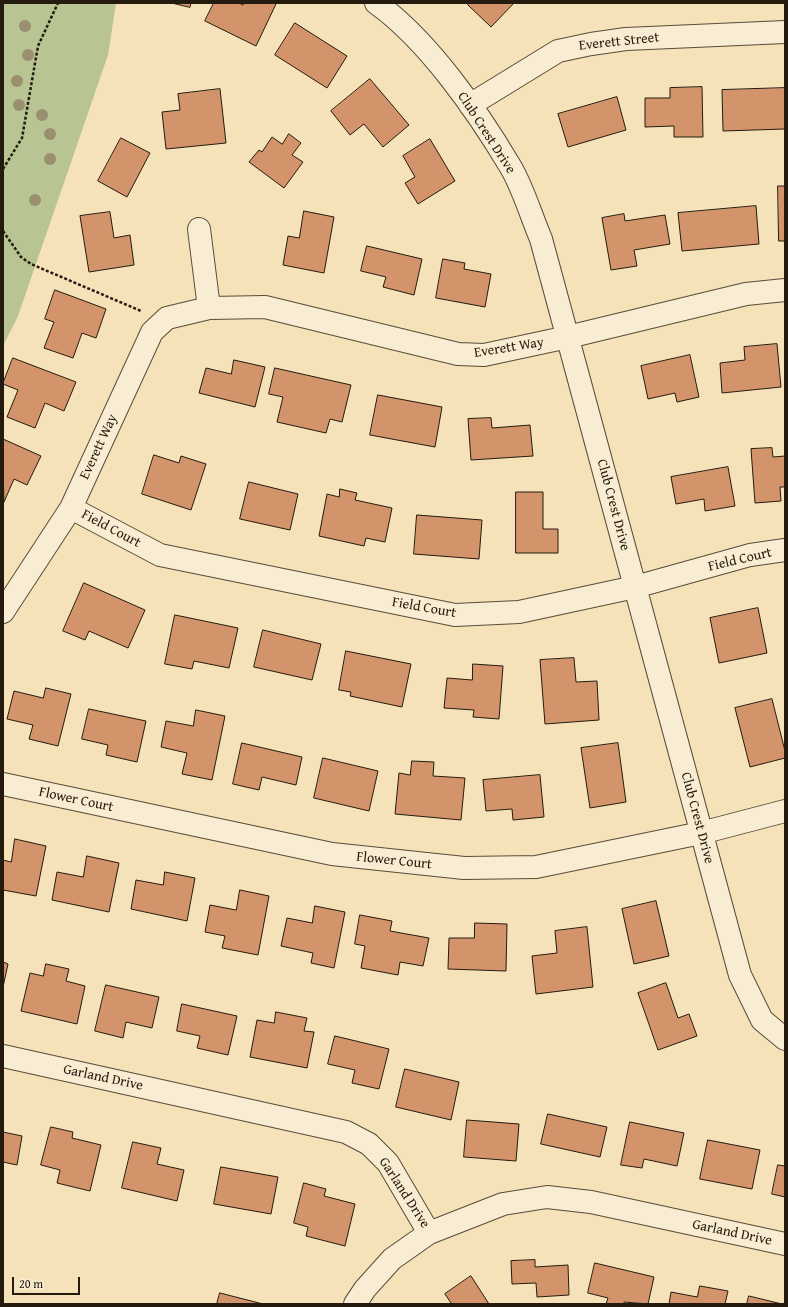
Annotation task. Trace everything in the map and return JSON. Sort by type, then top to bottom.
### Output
[{"type":"street","name":"Club Crest Drive","points":[[376,3],[389,12],[434,57],[470,105],[511,167],[541,239],[740,975],[762,1020],[785,1039]]},
{"type":"street","name":"Everett Street","points":[[470,105],[558,51],[626,39],[785,32]]},
{"type":"street","points":[[199,230],[209,308]]},
{"type":"street","name":"Everett Way","points":[[3,612],[71,508],[152,332],[167,318],[209,308],[265,307],[458,354],[484,355],[568,338],[746,294],[785,290]]},
{"type":"street","name":"Field Court","points":[[71,508],[160,555],[455,615],[518,612],[635,586],[750,555],[785,550]]},
{"type":"street","name":"Flower Court","points":[[3,784],[332,854],[464,868],[536,867],[701,833],[785,811]]},
{"type":"street","name":"Garland Drive","points":[[3,1056],[346,1132],[369,1144],[388,1163],[430,1233],[503,1204],[548,1197],[591,1202],[785,1244]]},
{"type":"street","points":[[355,1304],[365,1289],[392,1259],[430,1233]]},
{"type":"path","points":[[3,169],[22,138],[38,46],[58,3]]},
{"type":"path","points":[[3,231],[21,257],[31,264],[138,310],[167,318]]},
{"type":"green space","points":[[3,3],[116,3],[108,55],[18,316],[3,346]]},
{"type":"building","points":[[172,3],[191,3],[190,7]]},
{"type":"building","points":[[214,3],[239,3],[243,5],[244,3],[276,4],[256,46],[205,21]]},
{"type":"building","points":[[469,3],[514,3],[491,27],[468,5]]},
{"type":"building","points":[[295,23],[347,56],[327,88],[275,55]]},
{"type":"building","points":[[370,79],[409,125],[383,147],[364,124],[350,135],[331,111]]},
{"type":"building","points":[[702,87],[703,137],[674,137],[674,126],[645,127],[645,98],[670,98],[670,88]]},
{"type":"building","points":[[785,88],[785,129],[723,131],[722,90]]},
{"type":"building","points":[[220,89],[226,143],[166,149],[162,112],[180,110],[178,94]]},
{"type":"building","points":[[617,97],[626,130],[568,147],[558,114]]},
{"type":"building","points":[[289,134],[301,143],[292,155],[303,162],[284,188],[249,162],[259,150],[262,152],[272,137],[282,144]]},
{"type":"building","points":[[121,138],[150,153],[127,197],[98,181]]},
{"type":"building","points":[[430,139],[455,181],[418,204],[405,183],[415,177],[403,156]]},
{"type":"building","points":[[778,186],[785,186],[785,241],[779,241]]},
{"type":"building","points":[[756,206],[759,244],[682,251],[678,213]]},
{"type":"building","points":[[304,211],[334,217],[324,273],[283,265],[288,236],[299,238]]},
{"type":"building","points":[[110,212],[114,238],[130,235],[134,265],[89,272],[80,216]]},
{"type":"building","points":[[624,214],[625,221],[665,215],[670,244],[634,250],[637,266],[611,270],[602,218]]},
{"type":"building","points":[[367,246],[422,259],[414,295],[383,287],[386,277],[361,271]]},
{"type":"building","points":[[443,259],[465,263],[464,269],[491,274],[485,307],[436,298]]},
{"type":"building","points":[[55,290],[106,309],[96,338],[82,333],[73,358],[44,348],[54,322],[45,319]]},
{"type":"building","points":[[777,344],[781,387],[722,393],[720,363],[745,360],[744,347]]},
{"type":"building","points":[[690,355],[699,397],[677,402],[675,393],[648,399],[641,366]]},
{"type":"building","points":[[13,358],[76,382],[64,411],[45,403],[35,428],[7,417],[18,390],[3,384]]},
{"type":"building","points":[[234,360],[265,367],[255,407],[199,393],[206,368],[231,374]]},
{"type":"building","points":[[275,368],[351,385],[342,422],[330,419],[326,433],[277,422],[283,397],[269,394]]},
{"type":"building","points":[[378,395],[442,407],[435,447],[370,435]]},
{"type":"building","points":[[491,418],[492,428],[530,425],[533,456],[471,460],[468,419]]},
{"type":"building","points":[[3,439],[41,456],[27,485],[14,479],[4,502]]},
{"type":"building","points":[[772,448],[773,457],[785,456],[785,487],[780,487],[781,501],[755,503],[751,449]]},
{"type":"building","points":[[154,455],[179,463],[181,456],[206,464],[191,510],[142,494]]},
{"type":"building","points":[[728,467],[735,506],[705,511],[704,499],[676,504],[671,477]]},
{"type":"building","points":[[249,482],[298,494],[290,530],[240,519]]},
{"type":"building","points":[[340,489],[357,493],[355,500],[392,508],[385,542],[366,538],[364,546],[319,536],[327,494],[339,497]]},
{"type":"building","points":[[516,492],[543,492],[543,529],[558,529],[558,553],[516,553]]},
{"type":"building","points":[[417,515],[482,520],[479,559],[414,554]]},
{"type":"building","points":[[84,583],[145,610],[128,648],[89,631],[85,640],[63,631]]},
{"type":"building","points":[[758,608],[767,653],[719,663],[710,618]]},
{"type":"building","points":[[175,615],[238,628],[229,668],[194,661],[192,669],[165,664]]},
{"type":"building","points":[[263,630],[321,644],[312,680],[254,667]]},
{"type":"building","points":[[346,651],[411,664],[402,707],[350,696],[351,692],[339,690]]},
{"type":"building","points":[[574,658],[576,682],[597,681],[599,720],[545,724],[540,660]]},
{"type":"building","points":[[473,664],[503,666],[499,719],[473,717],[474,710],[444,708],[447,678],[472,680]]},
{"type":"building","points":[[46,688],[71,694],[58,746],[29,739],[33,725],[7,719],[14,691],[43,698]]},
{"type":"building","points":[[772,699],[785,751],[785,758],[750,767],[735,708]]},
{"type":"building","points":[[89,709],[146,721],[137,762],[106,755],[108,745],[82,739]]},
{"type":"building","points":[[196,710],[225,716],[212,780],[182,774],[187,753],[161,747],[166,721],[193,726]]},
{"type":"building","points":[[242,743],[302,757],[296,785],[262,777],[259,790],[233,784]]},
{"type":"building","points":[[618,743],[626,802],[590,808],[581,748]]},
{"type":"building","points":[[323,758],[378,771],[369,811],[314,798]]},
{"type":"building","points":[[412,761],[434,762],[433,776],[465,778],[461,820],[395,814],[399,773],[410,775]]},
{"type":"building","points":[[540,775],[544,817],[513,820],[512,809],[486,811],[483,780]]},
{"type":"building","points":[[15,839],[46,846],[36,896],[3,890],[3,860],[11,862]]},
{"type":"building","points":[[87,856],[119,863],[109,912],[52,900],[57,872],[83,877]]},
{"type":"building","points":[[165,872],[195,878],[187,921],[131,909],[136,880],[163,885]]},
{"type":"building","points":[[240,890],[269,896],[258,955],[222,948],[225,936],[205,932],[210,905],[236,910]]},
{"type":"building","points":[[656,901],[669,956],[634,964],[622,909]]},
{"type":"building","points":[[315,906],[345,912],[334,968],[311,963],[313,953],[281,946],[287,918],[312,923]]},
{"type":"building","points":[[360,915],[392,921],[390,931],[429,938],[423,966],[400,962],[398,975],[361,968],[365,946],[355,944]]},
{"type":"building","points":[[475,923],[507,924],[506,971],[448,969],[449,938],[474,938]]},
{"type":"building","points":[[587,927],[593,987],[536,994],[532,956],[557,953],[555,931]]},
{"type":"building","points":[[3,962],[8,964],[3,987]]},
{"type":"building","points":[[46,964],[69,969],[66,981],[85,986],[77,1024],[21,1011],[30,973],[43,976]]},
{"type":"building","points":[[666,983],[678,1018],[689,1014],[697,1036],[658,1050],[638,993]]},
{"type":"building","points":[[106,985],[159,997],[152,1028],[126,1022],[123,1038],[95,1031]]},
{"type":"building","points":[[182,1004],[237,1016],[228,1055],[197,1048],[200,1036],[177,1031]]},
{"type":"building","points":[[276,1012],[307,1018],[304,1031],[314,1032],[307,1068],[250,1057],[257,1020],[274,1023]]},
{"type":"building","points":[[335,1036],[389,1049],[379,1089],[352,1083],[355,1070],[328,1064]]},
{"type":"building","points":[[405,1069],[459,1082],[451,1120],[396,1107]]},
{"type":"building","points":[[548,1114],[607,1127],[600,1157],[541,1144]]},
{"type":"building","points":[[467,1120],[519,1124],[516,1161],[464,1157]]},
{"type":"building","points":[[630,1122],[684,1133],[677,1166],[644,1159],[642,1168],[621,1165]]},
{"type":"building","points":[[51,1127],[73,1132],[72,1138],[101,1145],[90,1191],[57,1183],[60,1170],[41,1165]]},
{"type":"building","points":[[3,1132],[22,1136],[17,1165],[3,1162]]},
{"type":"building","points":[[708,1140],[760,1150],[752,1189],[700,1179]]},
{"type":"building","points":[[133,1142],[161,1148],[157,1164],[184,1170],[177,1201],[122,1188]]},
{"type":"building","points":[[778,1165],[785,1166],[785,1197],[772,1194]]},
{"type":"building","points":[[221,1167],[278,1177],[271,1214],[214,1204]]},
{"type":"building","points":[[304,1183],[326,1189],[324,1196],[355,1204],[345,1246],[306,1236],[308,1227],[294,1223]]},
{"type":"building","points":[[535,1260],[535,1267],[568,1265],[569,1295],[537,1297],[536,1283],[512,1284],[511,1261]]},
{"type":"building","points":[[595,1263],[654,1277],[648,1304],[624,1302],[624,1304],[606,1304],[608,1298],[588,1293]]},
{"type":"building","points":[[471,1276],[489,1304],[450,1304],[451,1303],[445,1294]]},
{"type":"building","points":[[700,1286],[728,1291],[725,1304],[669,1304],[671,1292],[697,1297]]},
{"type":"building","points":[[220,1293],[263,1304],[217,1304]]},
{"type":"building","points":[[749,1296],[782,1304],[747,1304]]}]
